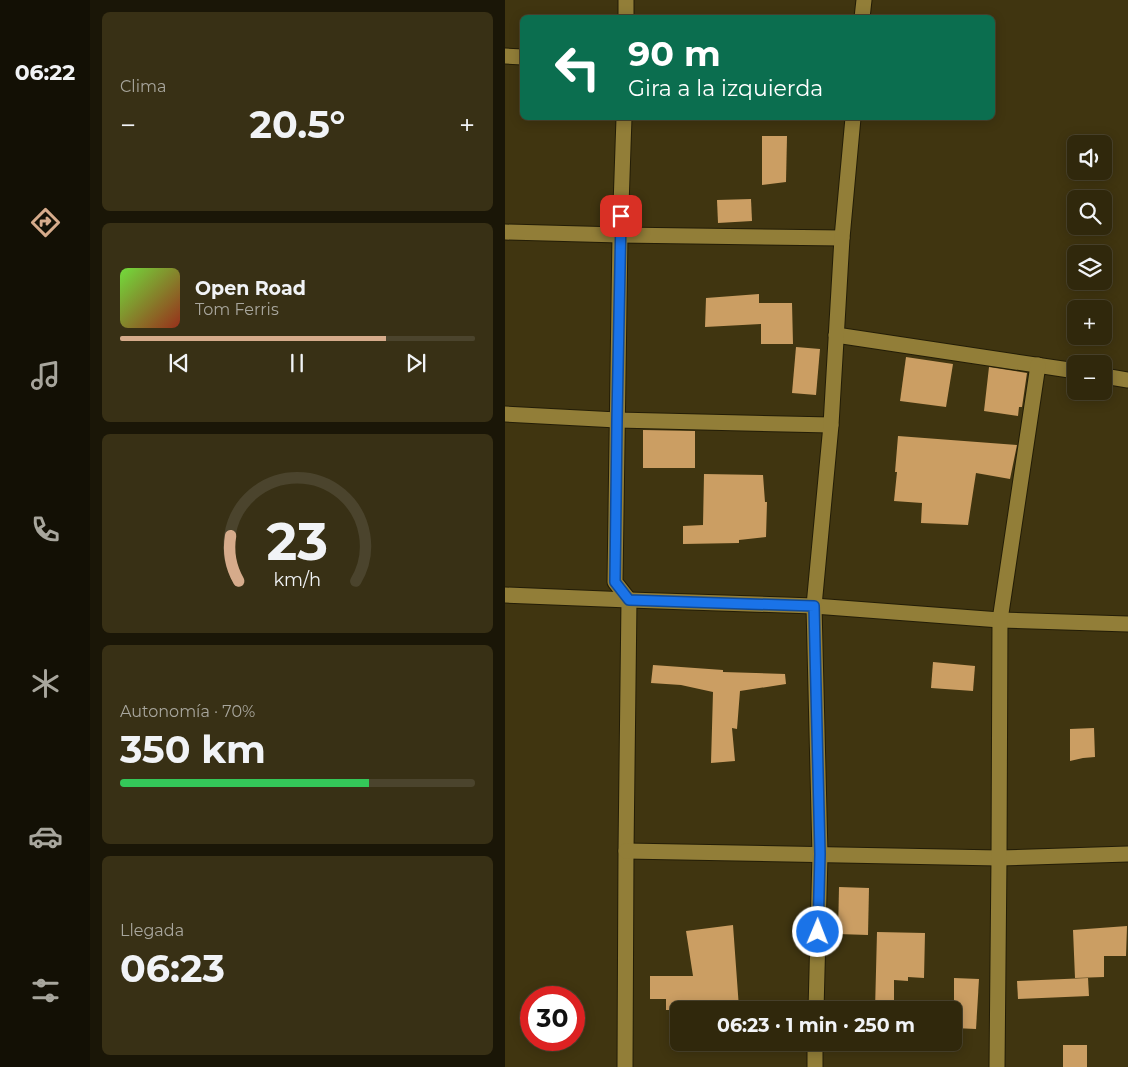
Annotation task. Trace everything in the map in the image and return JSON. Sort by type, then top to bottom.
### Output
[{"type":"street","points":[[627,0],[627,15]]},
{"type":"street","points":[[862,15],[864,0]]},
{"type":"street","points":[[505,56],[520,57]]},
{"type":"street","points":[[625,120],[615,582],[629,600],[625,851],[625,1067]]},
{"type":"street","points":[[816,1001],[820,854],[814,606],[831,425],[842,238],[853,120]]},
{"type":"street","points":[[505,232],[842,238]]},
{"type":"street","points":[[837,335],[1067,370]]},
{"type":"street","points":[[997,1067],[1000,620],[1038,365]]},
{"type":"street","points":[[1112,377],[1128,380]]},
{"type":"street","points":[[505,414],[617,420],[831,425]]},
{"type":"street","points":[[505,595],[814,606],[1000,620],[1128,624]]},
{"type":"street","points":[[625,851],[999,858],[1128,854]]},
{"type":"street","points":[[815,1051],[815,1067]]},
{"type":"building","points":[[762,136],[787,136],[786,182],[762,185]]},
{"type":"building","points":[[751,199],[752,221],[718,223],[717,200]]},
{"type":"building","points":[[759,294],[759,303],[792,303],[793,344],[761,344],[761,324],[705,327],[706,298]]},
{"type":"building","points":[[796,347],[820,349],[816,395],[792,393]]},
{"type":"building","points":[[906,357],[953,364],[946,407],[900,401]]},
{"type":"building","points":[[989,367],[1027,373],[1022,407],[1019,407],[1018,416],[984,411]]},
{"type":"building","points":[[643,430],[695,431],[695,468],[643,468]]},
{"type":"building","points":[[898,436],[1017,445],[1010,479],[976,473],[968,525],[921,523],[922,503],[894,501]]},
{"type":"building","points":[[704,474],[763,475],[765,502],[767,502],[766,537],[739,540],[739,543],[683,544],[683,526],[703,525]]},
{"type":"building","points":[[933,662],[975,666],[973,691],[931,688]]},
{"type":"building","points":[[653,665],[723,670],[723,672],[785,674],[786,684],[740,691],[737,729],[732,728],[735,761],[711,763],[713,692],[681,685],[651,683]]},
{"type":"building","points":[[1094,728],[1095,757],[1070,761],[1070,729]]},
{"type":"building","points":[[839,887],[869,888],[868,935],[838,934]]},
{"type":"building","points":[[733,925],[738,1001],[670,1001],[670,1010],[666,1010],[666,999],[650,999],[650,976],[693,976],[686,931]]},
{"type":"building","points":[[1127,926],[1126,956],[1104,956],[1104,977],[1075,978],[1073,930]]},
{"type":"building","points":[[877,932],[925,933],[924,978],[908,977],[908,981],[894,980],[894,1001],[875,1001]]},
{"type":"building","points":[[954,978],[979,979],[976,1029],[962,1028],[962,1001],[954,1001]]},
{"type":"building","points":[[1088,978],[1089,996],[1018,999],[1017,981]]},
{"type":"building","points":[[1063,1045],[1087,1045],[1087,1067],[1063,1067]]},
{"type":"route","points":[[621,216],[615,582],[629,600],[814,606],[820,854],[818,932]]}]
